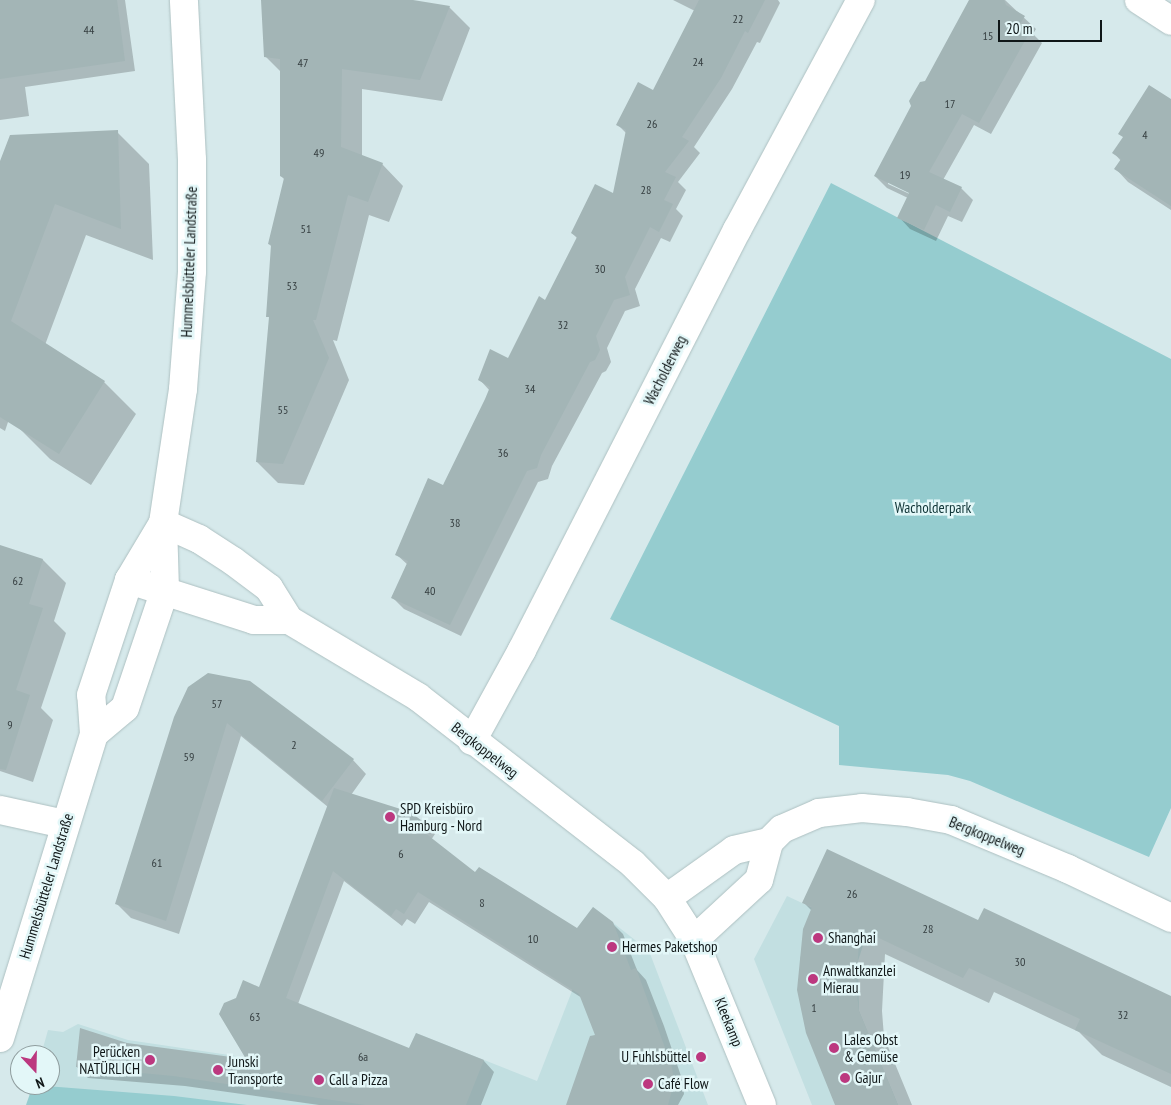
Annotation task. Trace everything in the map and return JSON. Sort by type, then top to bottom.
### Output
[{"type":"street","name":"Hummelsbütteler Landstraße","points":[[94,734],[125,708],[165,590],[163,523],[183,389],[192,271],[192,150],[184,0]]},
{"type":"street","name":"Wacholderweg","points":[[472,741],[522,650],[737,230],[861,0]]},
{"type":"street","points":[[1139,0],[1171,21]]},
{"type":"street","name":"Hummelsbütteler Landstraße","points":[[0,1038],[64,824],[94,734],[91,695],[129,580],[163,523]]},
{"type":"street","name":"Bergkoppelweg","points":[[163,523],[199,539],[233,561],[269,588],[289,620],[387,676],[633,864],[668,898],[694,940]]},
{"type":"street","name":"Bergkoppelweg","points":[[129,580],[254,620],[289,620]]},
{"type":"street","name":"Bergkoppelweg","points":[[668,898],[734,850],[769,842],[782,829],[819,813],[862,808],[907,812],[951,820],[1068,869],[1171,918]]},
{"type":"street","points":[[0,810],[64,824]]},
{"type":"street","points":[[694,940],[759,880],[769,842]]},
{"type":"street","name":"Kleekamp","points":[[694,940],[762,1105]]},
{"type":"shaded area","points":[[787,896],[867,933],[858,961],[859,1011],[898,1105],[812,1105],[754,959]]},
{"type":"shaded area","points":[[593,907],[649,951],[708,1105],[159,1105],[60,1088],[60,1045],[44,1045],[48,1030],[63,1032],[78,1024],[128,1040],[297,1065],[409,1048],[416,1033],[537,1081],[593,937],[579,926]]},
{"type":"green space","name":"Wacholderpark","points":[[831,183],[1171,359],[1171,808],[1149,857],[970,781],[948,775],[839,765],[839,726],[610,619]]},
{"type":"green space","points":[[60,1087],[174,1096],[247,1105],[26,1105],[30,1095],[60,1095]]},
{"type":"building","points":[[0,0],[117,0],[125,61],[0,79]]},
{"type":"building","points":[[261,0],[413,0],[450,6],[420,80],[342,69],[341,147],[383,163],[368,202],[348,195],[316,320],[313,320],[329,358],[283,464],[256,462],[269,317],[266,317],[271,245],[268,244],[284,178],[280,176],[280,59],[264,57]]},
{"type":"building","points":[[699,0],[765,0],[748,33],[745,31],[721,78],[682,137],[689,141],[665,172],[676,177],[664,200],[673,204],[659,232],[650,227],[625,277],[630,295],[614,300],[596,336],[600,350],[595,360],[590,362],[541,455],[537,468],[527,471],[450,625],[391,598],[408,561],[395,555],[428,478],[443,485],[485,399],[490,387],[478,380],[490,349],[508,358],[539,296],[545,300],[577,237],[571,233],[595,184],[613,193],[626,130],[616,125],[638,82],[653,90]]},
{"type":"building","points":[[969,0],[1004,0],[1006,5],[1025,16],[1020,24],[1031,30],[979,123],[962,114],[929,172],[962,187],[950,212],[936,205],[924,230],[897,218],[909,193],[874,176],[911,106],[909,101],[920,82],[925,81]]},
{"type":"building","points":[[1149,85],[1171,99],[1171,206],[1114,169],[1121,159],[1112,153],[1123,137],[1118,134]]},
{"type":"building","points":[[118,130],[121,229],[55,204],[11,321],[105,381],[59,454],[0,417],[0,161],[10,135]]},
{"type":"building","points":[[0,545],[43,559],[29,604],[43,608],[16,690],[30,695],[6,770],[0,769]]},
{"type":"building","points":[[208,673],[250,681],[354,759],[322,801],[227,723],[166,921],[115,904],[174,717],[188,687]]},
{"type":"building","points":[[334,788],[410,812],[425,823],[420,829],[475,872],[479,867],[577,928],[593,907],[613,922],[631,970],[636,968],[672,1067],[674,1083],[668,1105],[566,1105],[590,1036],[595,1035],[579,994],[418,892],[404,914],[396,909],[391,916],[333,871],[286,998],[409,1048],[416,1033],[484,1060],[466,1105],[365,1105],[173,1076],[76,1067],[80,1028],[127,1043],[246,1059],[219,1014],[224,1003],[236,998],[243,980],[259,987]]},
{"type":"building","points":[[827,849],[978,920],[984,908],[1171,996],[1171,1074],[1075,1030],[1080,1019],[969,968],[963,978],[860,929],[856,985],[859,1011],[898,1105],[835,1105],[806,1033],[797,990],[803,929],[812,907],[802,903]]},
{"type":"place","name":"SPD Kreisbüro Hamburg - Nord","points":[[390,817]]},
{"type":"place","name":"Shanghai","points":[[818,938]]},
{"type":"place","name":"Hermes Paketshop","points":[[612,947]]},
{"type":"place","name":"Anwaltkanzlei Mierau","points":[[813,979]]},
{"type":"place","name":"Lales Obst & Gemüse","points":[[834,1048]]},
{"type":"place","name":"U Fuhlsbüttel","points":[[701,1057]]},
{"type":"place","name":"Perücken NATÜRLICH","points":[[150,1060]]},
{"type":"place","name":"Junski Transporte","points":[[218,1070]]},
{"type":"place","name":"Gajur","points":[[845,1078]]},
{"type":"place","name":"Call a Pizza","points":[[319,1080]]},
{"type":"place","name":"Café Flow","points":[[648,1084]]}]
